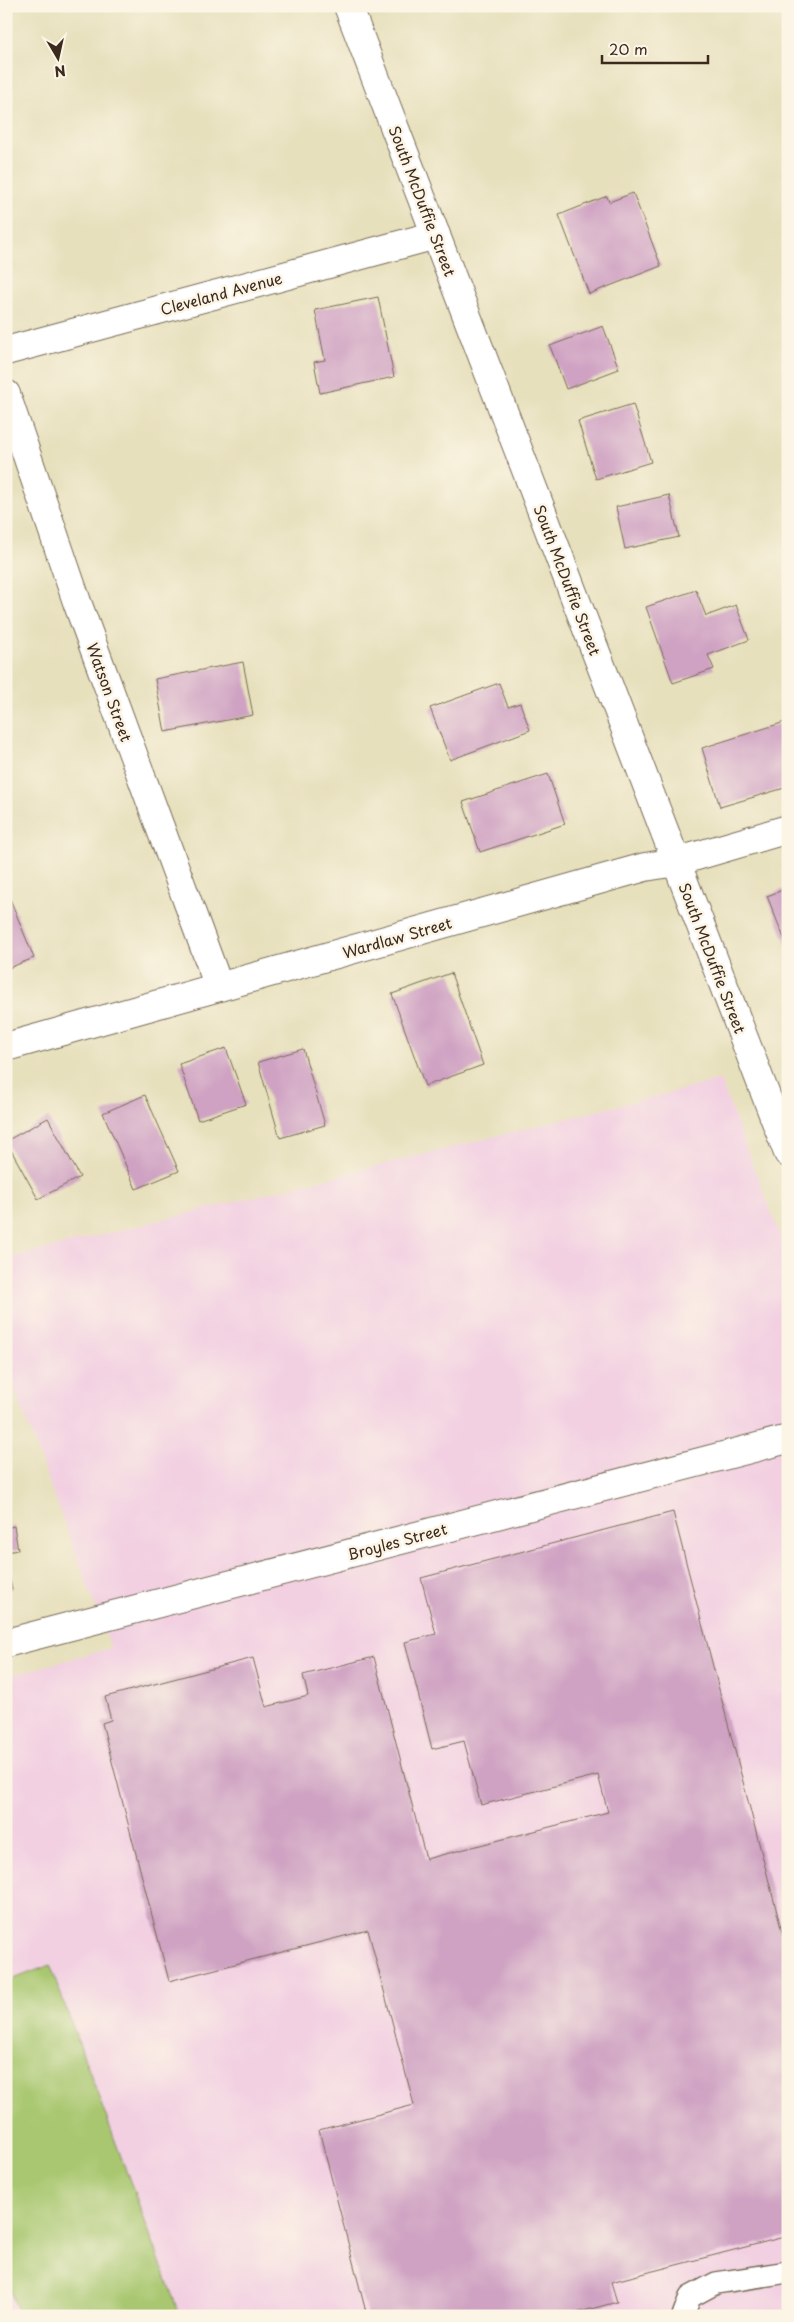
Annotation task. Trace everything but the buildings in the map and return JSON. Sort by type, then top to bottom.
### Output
[{"type":"street","name":"South McDuffie Street","points":[[348,6],[788,1153]]},
{"type":"street","name":"Cleveland Avenue","points":[[6,351],[436,234]]},
{"type":"street","name":"Watson Street","points":[[6,394],[77,602],[219,987]]},
{"type":"street","name":"Wardlaw Street","points":[[6,1047],[645,867],[676,862],[788,829]]},
{"type":"street","name":"Broyles Street","points":[[6,1643],[788,1439]]},
{"type":"lane","points":[[682,2316],[690,2297],[716,2283],[788,2272]]},
{"type":"shaded area","points":[[720,1080],[788,1256],[788,2316],[6,2316],[6,1677],[111,1648],[6,1366],[6,1259]]},
{"type":"green space","points":[[50,1965],[180,2316],[20,2316],[6,2279],[6,1982]]}]
